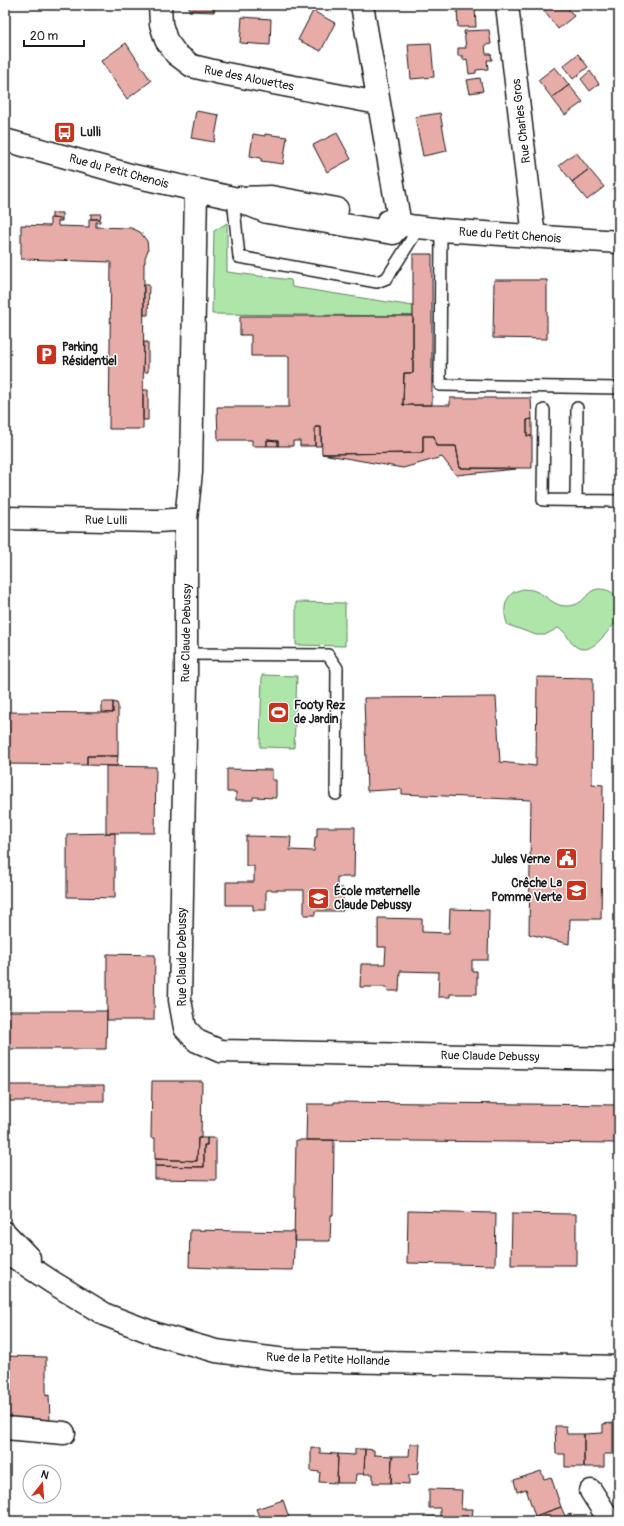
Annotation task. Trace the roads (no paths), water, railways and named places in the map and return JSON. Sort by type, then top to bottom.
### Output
[{"type":"street","name":"Rue des Alouettes","points":[[160,5],[161,24],[166,40],[176,54],[192,66],[228,75],[378,103]]},
{"type":"street","points":[[362,5],[378,103],[410,226]]},
{"type":"street","name":"Rue Charles Gros","points":[[507,5],[534,237]]},
{"type":"street","name":"Rue du Petit Chenois","points":[[5,140],[134,176],[233,198],[271,197],[373,215],[410,226],[442,230],[619,242]]},
{"type":"street","name":"Rue Claude Debussy","points":[[196,190],[191,472],[187,530],[180,1000],[186,1028],[197,1041],[220,1052],[619,1059]]},
{"type":"street","name":"Rue Lulli","points":[[5,518],[158,521],[187,530]]},
{"type":"street","name":"Rue de la Petite Hollande","points":[[5,1233],[52,1282]]},
{"type":"street","name":"Rue de la Petite Hollande","points":[[5,1251],[106,1315],[156,1334],[216,1351],[286,1360],[619,1366]]},
{"type":"street","points":[[5,1428],[64,1433]]},
{"type":"street","points":[[591,1491],[610,1521]]},
{"type":"lane","points":[[233,198],[239,257],[377,282],[387,278],[410,226]]},
{"type":"lane","points":[[442,230],[440,385],[619,388]]},
{"type":"lane","points":[[576,500],[577,408]]},
{"type":"lane","points":[[544,410],[543,500],[619,501]]},
{"type":"lane","points":[[186,654],[328,655],[337,668],[336,794]]},
{"type":"place","name":"Lulli","points":[[65,132]]},
{"type":"place","name":"Parking Résidentiel","points":[[46,354]]},
{"type":"place","name":"Footy Rez de Jardin","points":[[278,712]]},
{"type":"place","name":"Jules Verne","points":[[566,859]]},
{"type":"place","name":"Crêche La Pomme Verte","points":[[577,890]]},
{"type":"place","name":"École maternelle Claude Debussy","points":[[319,898]]}]
